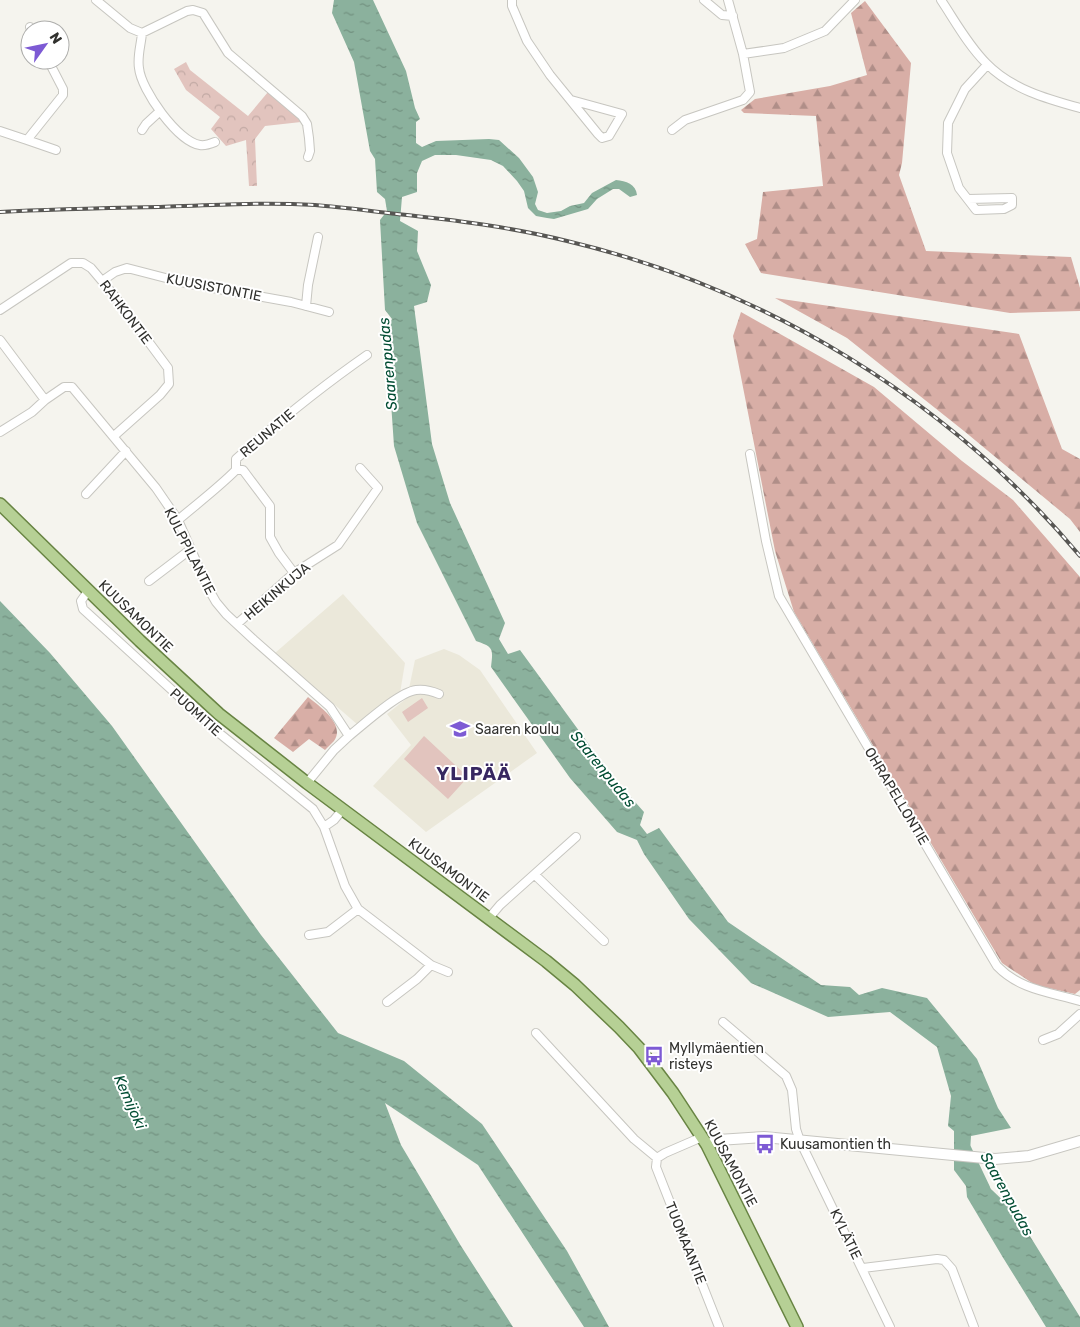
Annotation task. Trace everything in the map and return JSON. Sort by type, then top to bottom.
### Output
[{"type":"main road","name":"KUUSAMONTIE","points":[[0,504],[180,680],[219,714],[307,783],[564,976],[619,1027],[656,1069],[705,1141],[797,1327]]},
{"type":"main road","points":[[705,1141],[764,1137],[980,1159],[1029,1156],[1080,1141]]},
{"type":"street","points":[[96,0],[130,28],[142,34]]},
{"type":"street","points":[[512,0],[512,6],[527,41],[550,75],[602,138],[609,136],[622,114],[571,100]]},
{"type":"street","points":[[704,0],[722,14],[733,16]]},
{"type":"street","points":[[672,130],[685,120],[743,100],[750,92],[743,54],[728,0]]},
{"type":"street","points":[[743,54],[784,48],[825,31],[855,0]]},
{"type":"street","points":[[941,0],[987,65],[1004,78],[1040,97],[1080,108]]},
{"type":"street","points":[[142,34],[187,11],[193,10],[203,13],[228,53],[305,119],[309,138],[310,151],[308,157]]},
{"type":"street","points":[[142,34],[140,76],[159,112],[193,143],[205,146],[215,142]]},
{"type":"street","points":[[968,199],[1012,198],[1012,205],[1004,209],[976,210],[959,188],[947,152],[948,123],[965,89],[987,65]]},
{"type":"street","points":[[27,140],[63,96],[63,89],[53,70]]},
{"type":"street","points":[[142,130],[159,112]]},
{"type":"street","points":[[0,131],[56,150]]},
{"type":"street","points":[[306,306],[308,285],[318,237]]},
{"type":"street","name":"RAHKONTIE","points":[[0,310],[71,264],[83,263],[91,268],[168,368],[170,384],[114,436]]},
{"type":"street","name":"KUUSISTONTIE","points":[[102,281],[114,272],[127,268],[185,283],[329,312]]},
{"type":"street","points":[[0,340],[45,400],[32,412],[0,432]]},
{"type":"street","name":"REUNATIE","points":[[178,520],[200,501],[218,489],[236,470],[236,459],[279,421],[337,375],[367,355]]},
{"type":"street","name":"KULPPILANTIE","points":[[45,400],[64,387],[72,387],[156,488],[178,520],[216,602],[237,624],[330,707],[349,736]]},
{"type":"street","points":[[86,494],[126,452]]},
{"type":"street","name":"OHRAPELLONTIE","points":[[750,454],[766,541],[780,596],[998,966],[1008,976],[1025,986],[1080,1000]]},
{"type":"street","name":"HEIKINKUJA","points":[[237,624],[294,573],[338,545],[378,488],[360,468]]},
{"type":"street","points":[[236,470],[243,470],[270,506],[270,537],[294,573]]},
{"type":"street","points":[[149,581],[191,549]]},
{"type":"street","name":"PUOMITIE","points":[[88,591],[81,602],[84,609],[219,733],[305,802],[312,810],[324,827],[345,886],[358,909],[431,966],[448,972]]},
{"type":"street","points":[[307,783],[334,750],[349,736],[394,702],[414,690],[429,690],[439,694]]},
{"type":"street","points":[[324,827],[334,820],[342,809]]},
{"type":"street","points":[[489,918],[500,905],[576,837]]},
{"type":"street","points":[[535,875],[604,941]]},
{"type":"street","points":[[309,935],[328,932],[358,909]]},
{"type":"street","points":[[387,1002],[431,966]]},
{"type":"street","points":[[1043,1040],[1058,1034],[1080,1014]]},
{"type":"street","name":"KYLÄTIE","points":[[723,1022],[786,1076],[792,1090],[796,1129],[800,1141],[890,1327]]},
{"type":"street","points":[[536,1033],[634,1139],[657,1158],[665,1153],[705,1141]]},
{"type":"street","name":"TUOMAANTIE","points":[[657,1158],[656,1167],[719,1327]]},
{"type":"street","points":[[863,1268],[937,1259],[944,1260],[952,1269],[974,1327]]},
{"type":"shaded area","points":[[343,594],[405,663],[400,693],[358,725],[275,653]]},
{"type":"shaded area","name":"Saaren koulu","points":[[444,649],[459,655],[480,670],[537,753],[426,832],[373,786],[411,745],[387,714],[407,698],[415,660]]},
{"type":"green space","points":[[865,1],[911,63],[902,163],[899,175],[926,251],[1071,257],[1080,288],[1080,311],[1010,313],[761,273],[745,244],[757,239],[763,192],[823,186],[816,116],[744,113],[741,110],[755,99],[830,86],[867,75],[851,13]]},
{"type":"green space","points":[[186,62],[190,70],[248,116],[268,92],[298,117],[301,122],[265,126],[255,139],[257,186],[249,186],[246,140],[226,146],[211,129],[220,117],[186,90],[174,69]]},
{"type":"green space","points":[[775,298],[1019,334],[1062,449],[1080,459],[1080,532],[1070,519],[964,431],[847,338]]},
{"type":"green space","points":[[741,312],[874,387],[962,461],[1013,500],[1080,577],[1080,990],[1075,994],[1035,985],[1002,963],[794,612],[775,551],[733,336]]},
{"type":"green space","points":[[308,697],[330,716],[337,728],[337,735],[325,750],[309,739],[293,752],[274,738]]},
{"type":"green space","points":[[422,698],[428,708],[408,722],[402,712]]},
{"type":"green space","points":[[424,736],[468,777],[448,799],[404,759]]},
{"type":"water","points":[[334,0],[373,0],[406,71],[415,108],[420,119],[416,122],[416,143],[422,147],[436,141],[499,140],[519,158],[533,177],[538,192],[535,204],[538,210],[547,213],[561,211],[570,206],[584,203],[592,193],[616,180],[627,182],[635,188],[637,195],[630,197],[619,189],[613,189],[597,199],[588,209],[554,219],[547,218],[536,216],[528,208],[524,191],[503,166],[491,160],[456,155],[435,155],[422,161],[417,173],[417,192],[402,197],[400,221],[418,231],[417,251],[431,285],[427,302],[414,306],[432,444],[450,503],[505,623],[499,639],[508,654],[520,650],[612,776],[644,812],[640,825],[647,834],[659,828],[728,922],[821,985],[850,987],[859,995],[882,988],[927,998],[977,1059],[998,1108],[1011,1128],[971,1136],[969,1168],[1015,1212],[1080,1317],[1080,1327],[1046,1327],[967,1197],[966,1186],[954,1170],[954,1131],[948,1126],[951,1096],[937,1047],[890,1012],[828,1017],[751,983],[689,919],[644,854],[637,840],[617,832],[570,778],[491,667],[492,652],[489,647],[476,641],[417,523],[394,446],[386,330],[392,319],[385,310],[380,220],[387,211],[385,199],[377,192],[375,159],[370,151],[354,62],[332,13]]},
{"type":"water","name":"Kemijoki","points":[[0,601],[50,653],[112,726],[261,935],[338,1033],[404,1061],[482,1124],[567,1251],[609,1327],[584,1327],[478,1165],[385,1103],[401,1145],[461,1246],[513,1327],[0,1327]]},
{"type":"waterway","name":"Saarenpudas","points":[[966,1149],[985,1189]]},
{"type":"railway","points":[[0,212],[238,204],[315,205],[504,228],[567,241],[641,262],[712,288],[782,320],[849,358],[912,400],[972,448],[1028,500],[1080,556]]},
{"type":"place","name":"Saaren koulu","points":[[460,729]]},
{"type":"place","name":"Myllymäentien risteys","points":[[654,1056]]},
{"type":"place","name":"Kuusamontien th","points":[[765,1144]]},
{"type":"district","name":"YLIPÄÄ","points":[[474,773]]}]
